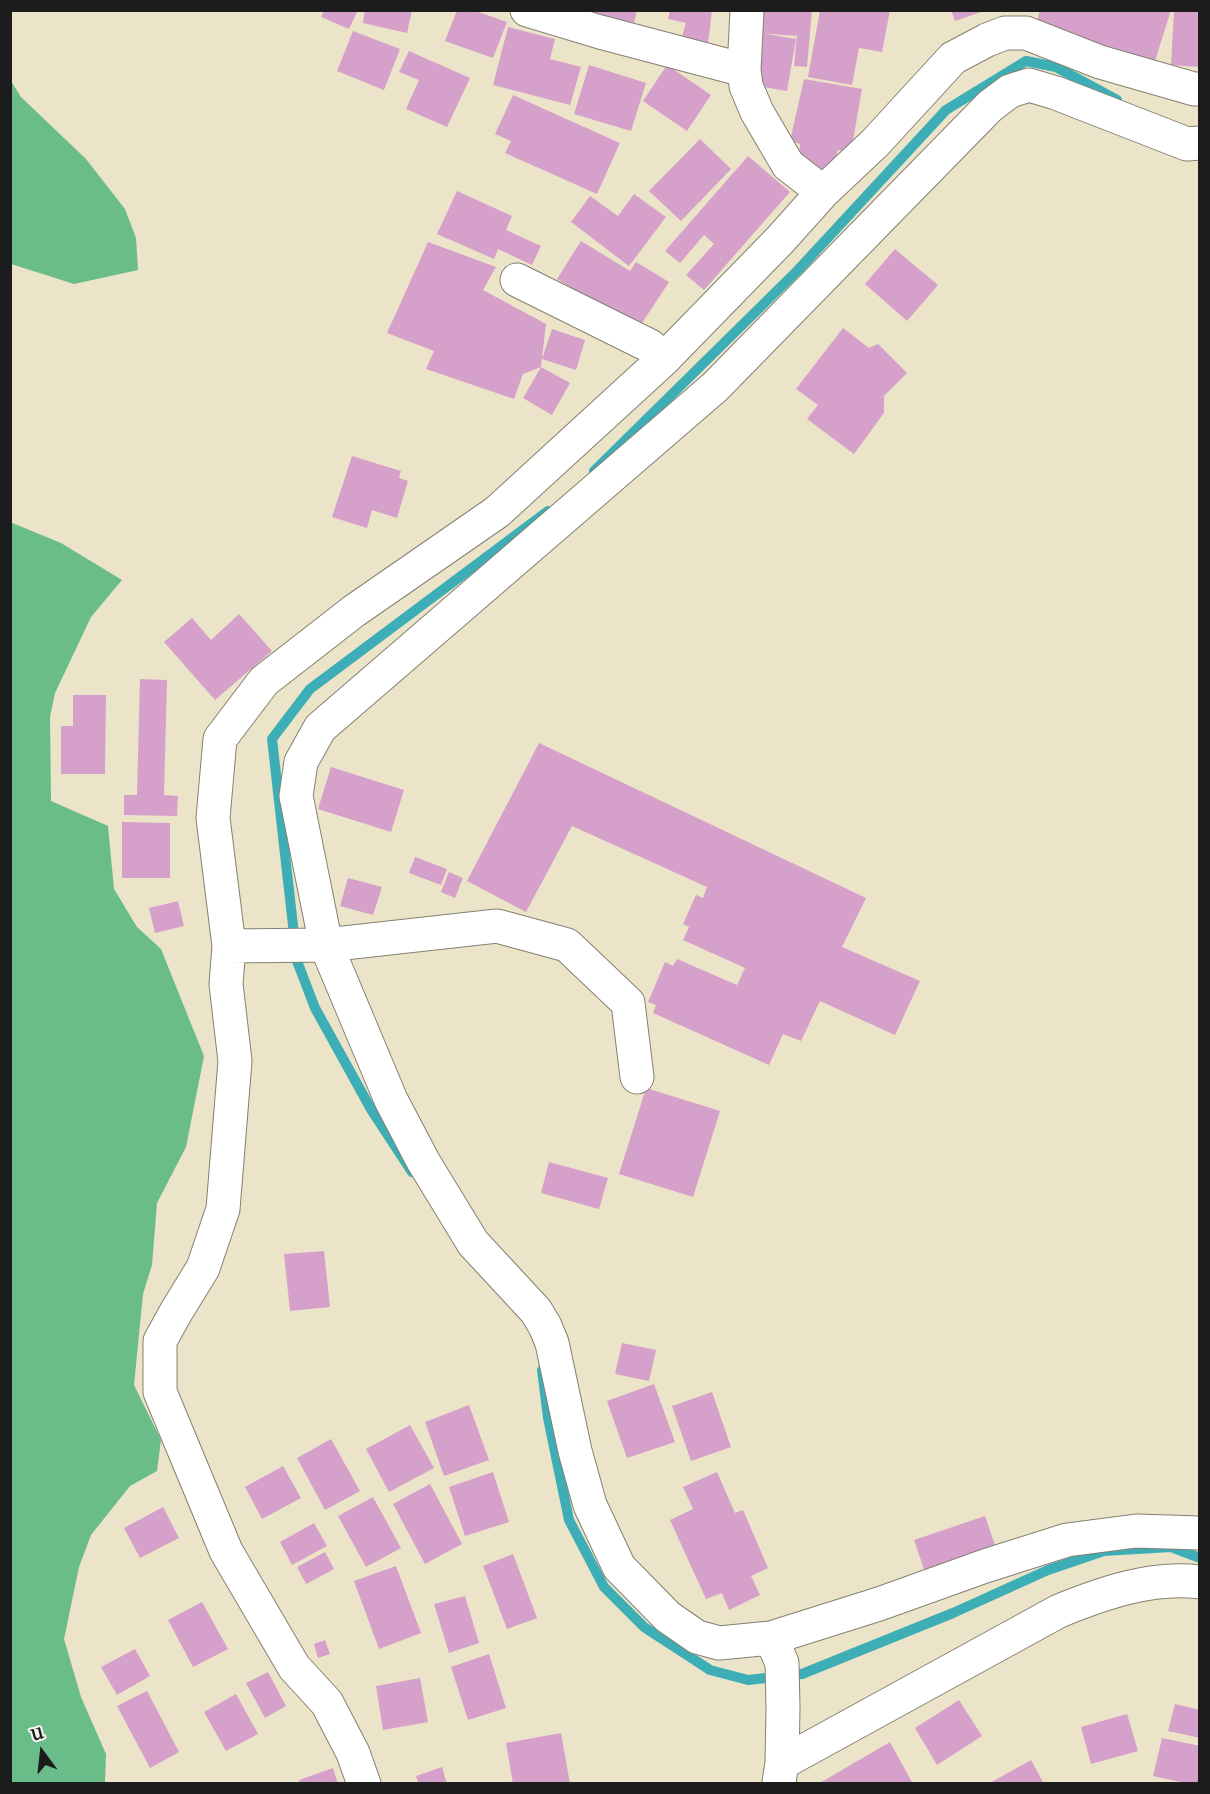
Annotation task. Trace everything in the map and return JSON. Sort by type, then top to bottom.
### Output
[{"type":"street","points":[[527,10],[744,70]]},
{"type":"street","points":[[747,10],[744,70],[746,86],[757,112],[788,165],[823,192]]},
{"type":"street","points":[[364,1784],[353,1753],[327,1703],[294,1666],[226,1551],[160,1392],[160,1341],[203,1268],[223,1209],[235,1061],[226,984],[229,946],[213,818],[220,739],[264,681],[354,611],[497,512],[664,359],[780,240],[823,192],[875,142],[953,58],[1005,33],[1026,33],[1100,62],[1200,89]]},
{"type":"street","points":[[1200,143],[1187,144],[1056,93],[1029,85],[1010,91],[990,106],[715,387],[320,728],[301,762],[296,796],[326,945],[391,1100],[423,1161],[473,1243],[536,1311],[545,1326],[552,1343],[575,1451],[590,1505],[619,1567],[668,1617],[696,1637],[719,1643],[776,1650],[879,1604],[985,1566],[1067,1540],[1136,1531],[1200,1533]]},
{"type":"street","points":[[516,280],[650,346],[664,359]]},
{"type":"street","points":[[229,946],[326,945],[497,926],[567,945],[628,1003],[637,1077]]},
{"type":"street","points":[[780,1773],[921,1685],[1059,1611],[1106,1592],[1183,1580],[1200,1582]]},
{"type":"street","points":[[776,1650],[783,1708],[780,1773]]},
{"type":"green space","points":[[11,81],[21,97],[86,159],[125,209],[136,238],[138,270],[74,284],[11,264]]},
{"type":"green space","points":[[10,522],[61,543],[122,580],[91,617],[55,693],[50,717],[51,801],[108,826],[114,889],[137,927],[161,949],[204,1056],[186,1147],[157,1203],[152,1265],[143,1294],[134,1385],[161,1440],[157,1471],[130,1486],[91,1535],[79,1567],[64,1639],[81,1697],[106,1754],[105,1783],[11,1783]]},
{"type":"building","points":[[324,10],[358,10],[349,29],[321,17]]},
{"type":"building","points":[[365,10],[412,10],[407,33],[363,23]]},
{"type":"building","points":[[457,10],[473,10],[507,22],[493,58],[445,41]]},
{"type":"building","points":[[567,10],[637,10],[633,29]]},
{"type":"building","points":[[670,10],[712,10],[708,44],[681,40],[686,23],[668,19]]},
{"type":"building","points":[[761,10],[812,10],[807,67],[794,66],[797,34],[796,36],[759,33]]},
{"type":"building","points":[[820,10],[890,10],[882,52],[859,48],[852,85],[808,77]]},
{"type":"building","points":[[951,10],[984,10],[984,11],[955,21]]},
{"type":"building","points":[[1040,10],[1171,10],[1155,61],[1036,24]]},
{"type":"building","points":[[1174,10],[1200,11],[1200,67],[1171,65]]},
{"type":"building","points":[[508,27],[555,39],[550,59],[581,67],[570,105],[493,85]]},
{"type":"building","points":[[353,31],[400,49],[384,90],[337,71]]},
{"type":"building","points":[[755,32],[796,39],[787,91],[747,84]]},
{"type":"building","points":[[409,51],[470,78],[447,127],[406,109],[419,80],[399,72]]},
{"type":"building","points":[[589,65],[646,83],[631,131],[574,114]]},
{"type":"building","points":[[667,65],[711,95],[687,131],[643,101]]},
{"type":"building","points":[[804,79],[862,89],[851,152],[838,150],[831,174],[798,166],[800,144],[790,141]]},
{"type":"building","points":[[513,95],[620,143],[597,194],[505,153],[511,141],[495,134]]},
{"type":"building","points":[[700,139],[731,169],[681,221],[649,191]]},
{"type":"building","points":[[748,156],[790,192],[704,290],[686,275],[714,244],[704,235],[680,263],[665,251]]},
{"type":"building","points":[[457,191],[512,216],[506,230],[541,246],[532,265],[498,249],[494,259],[437,234]]},
{"type":"building","points":[[634,194],[666,217],[629,266],[571,222],[590,196],[618,216]]},
{"type":"building","points":[[581,241],[630,271],[636,262],[669,282],[638,329],[557,279]]},
{"type":"building","points":[[428,242],[496,267],[483,290],[546,324],[541,367],[523,374],[514,399],[426,369],[434,351],[387,333]]},
{"type":"building","points":[[895,249],[938,285],[907,321],[865,284]]},
{"type":"building","points":[[843,328],[869,348],[878,344],[907,373],[884,396],[884,413],[854,454],[807,419],[818,405],[796,389]]},
{"type":"building","points":[[552,329],[585,340],[576,370],[542,359]]},
{"type":"building","points":[[541,367],[570,383],[552,415],[523,398]]},
{"type":"building","points":[[352,456],[401,471],[399,478],[408,481],[397,518],[372,510],[367,528],[332,517]]},
{"type":"building","points":[[239,614],[272,651],[215,700],[164,642],[192,618],[211,640]]},
{"type":"building","points":[[140,679],[167,680],[164,795],[178,796],[177,816],[124,815],[124,795],[137,795]]},
{"type":"building","points":[[73,695],[106,695],[105,774],[61,774],[61,726],[73,726]]},
{"type":"building","points":[[539,743],[866,898],[842,947],[920,981],[895,1035],[820,1001],[801,1041],[783,1034],[769,1065],[653,1013],[656,1005],[648,1002],[665,962],[673,966],[677,959],[737,985],[745,968],[683,940],[689,927],[683,924],[696,895],[703,898],[707,887],[572,826],[526,912],[467,881]]},
{"type":"building","points":[[331,767],[404,790],[391,832],[318,809]]},
{"type":"building","points":[[122,822],[170,823],[170,878],[122,878]]},
{"type":"building","points":[[415,857],[447,869],[441,885],[409,873]]},
{"type":"building","points":[[449,872],[463,878],[455,898],[441,892]]},
{"type":"building","points":[[348,878],[382,887],[373,915],[340,906]]},
{"type":"building","points":[[178,901],[184,926],[155,933],[149,908]]},
{"type":"building","points":[[646,1088],[720,1111],[693,1197],[619,1174]]},
{"type":"building","points":[[549,1162],[608,1178],[599,1209],[541,1193]]},
{"type":"building","points":[[324,1251],[330,1307],[290,1311],[284,1254]]},
{"type":"building","points":[[622,1343],[656,1350],[649,1381],[615,1374]]},
{"type":"building","points":[[654,1384],[675,1442],[627,1458],[607,1401]]},
{"type":"building","points":[[712,1392],[731,1447],[691,1461],[672,1406]]},
{"type":"building","points":[[469,1405],[489,1460],[444,1476],[425,1422]]},
{"type":"building","points":[[410,1425],[434,1468],[389,1492],[366,1449]]},
{"type":"building","points":[[331,1439],[360,1491],[325,1510],[297,1458]]},
{"type":"building","points":[[283,1466],[301,1498],[262,1519],[245,1487]]},
{"type":"building","points":[[493,1472],[509,1522],[465,1536],[449,1487]]},
{"type":"building","points":[[717,1472],[735,1513],[743,1510],[768,1568],[751,1576],[760,1595],[729,1610],[722,1593],[706,1599],[670,1520],[693,1509],[683,1487]]},
{"type":"building","points":[[430,1484],[462,1544],[425,1564],[393,1504]]},
{"type":"building","points":[[373,1497],[401,1548],[366,1567],[338,1516]]},
{"type":"building","points":[[163,1507],[179,1538],[140,1558],[124,1528]]},
{"type":"building","points":[[985,1516],[998,1554],[927,1578],[914,1540]]},
{"type":"building","points":[[314,1523],[327,1546],[292,1565],[280,1542]]},
{"type":"building","points":[[325,1552],[334,1569],[306,1584],[297,1567]]},
{"type":"building","points":[[513,1554],[537,1618],[507,1629],[483,1566]]},
{"type":"building","points":[[396,1566],[421,1633],[379,1649],[354,1581]]},
{"type":"building","points":[[465,1596],[479,1643],[449,1653],[434,1604]]},
{"type":"building","points":[[202,1602],[228,1649],[193,1667],[168,1620]]},
{"type":"building","points":[[325,1640],[330,1654],[318,1658],[314,1644]]},
{"type":"building","points":[[135,1649],[150,1676],[117,1695],[101,1667]]},
{"type":"building","points":[[489,1654],[506,1708],[468,1720],[451,1667]]},
{"type":"building","points":[[268,1672],[286,1706],[265,1718],[246,1683]]},
{"type":"building","points":[[420,1678],[428,1722],[383,1730],[376,1686]]},
{"type":"building","points":[[147,1691],[179,1752],[150,1768],[117,1706]]},
{"type":"building","points":[[236,1694],[258,1734],[226,1751],[204,1712]]},
{"type":"building","points":[[959,1700],[982,1736],[937,1765],[915,1728]]},
{"type":"building","points":[[1175,1704],[1200,1710],[1200,1738],[1168,1731]]},
{"type":"building","points":[[1127,1714],[1138,1751],[1091,1764],[1081,1727]]},
{"type":"building","points":[[561,1733],[570,1784],[513,1784],[506,1743]]},
{"type":"building","points":[[1162,1738],[1200,1746],[1200,1784],[1153,1776]]},
{"type":"building","points":[[890,1742],[913,1784],[818,1784]]},
{"type":"building","points":[[1031,1760],[1044,1784],[988,1784]]},
{"type":"building","points":[[442,1767],[447,1784],[419,1784],[416,1776]]},
{"type":"building","points":[[333,1768],[338,1784],[300,1784],[299,1780]]},
{"type":"waterway","points":[[594,471],[798,270],[946,110],[1026,61],[1056,67],[1117,100]]},
{"type":"waterway","points":[[412,1172],[372,1111],[315,1008],[297,961],[272,739],[310,689],[548,511]]},
{"type":"waterway","points":[[542,1370],[548,1418],[569,1520],[604,1587],[644,1627],[710,1670],[748,1680],[802,1674],[953,1613],[1048,1570],[1104,1551],[1171,1547],[1200,1558]]}]
